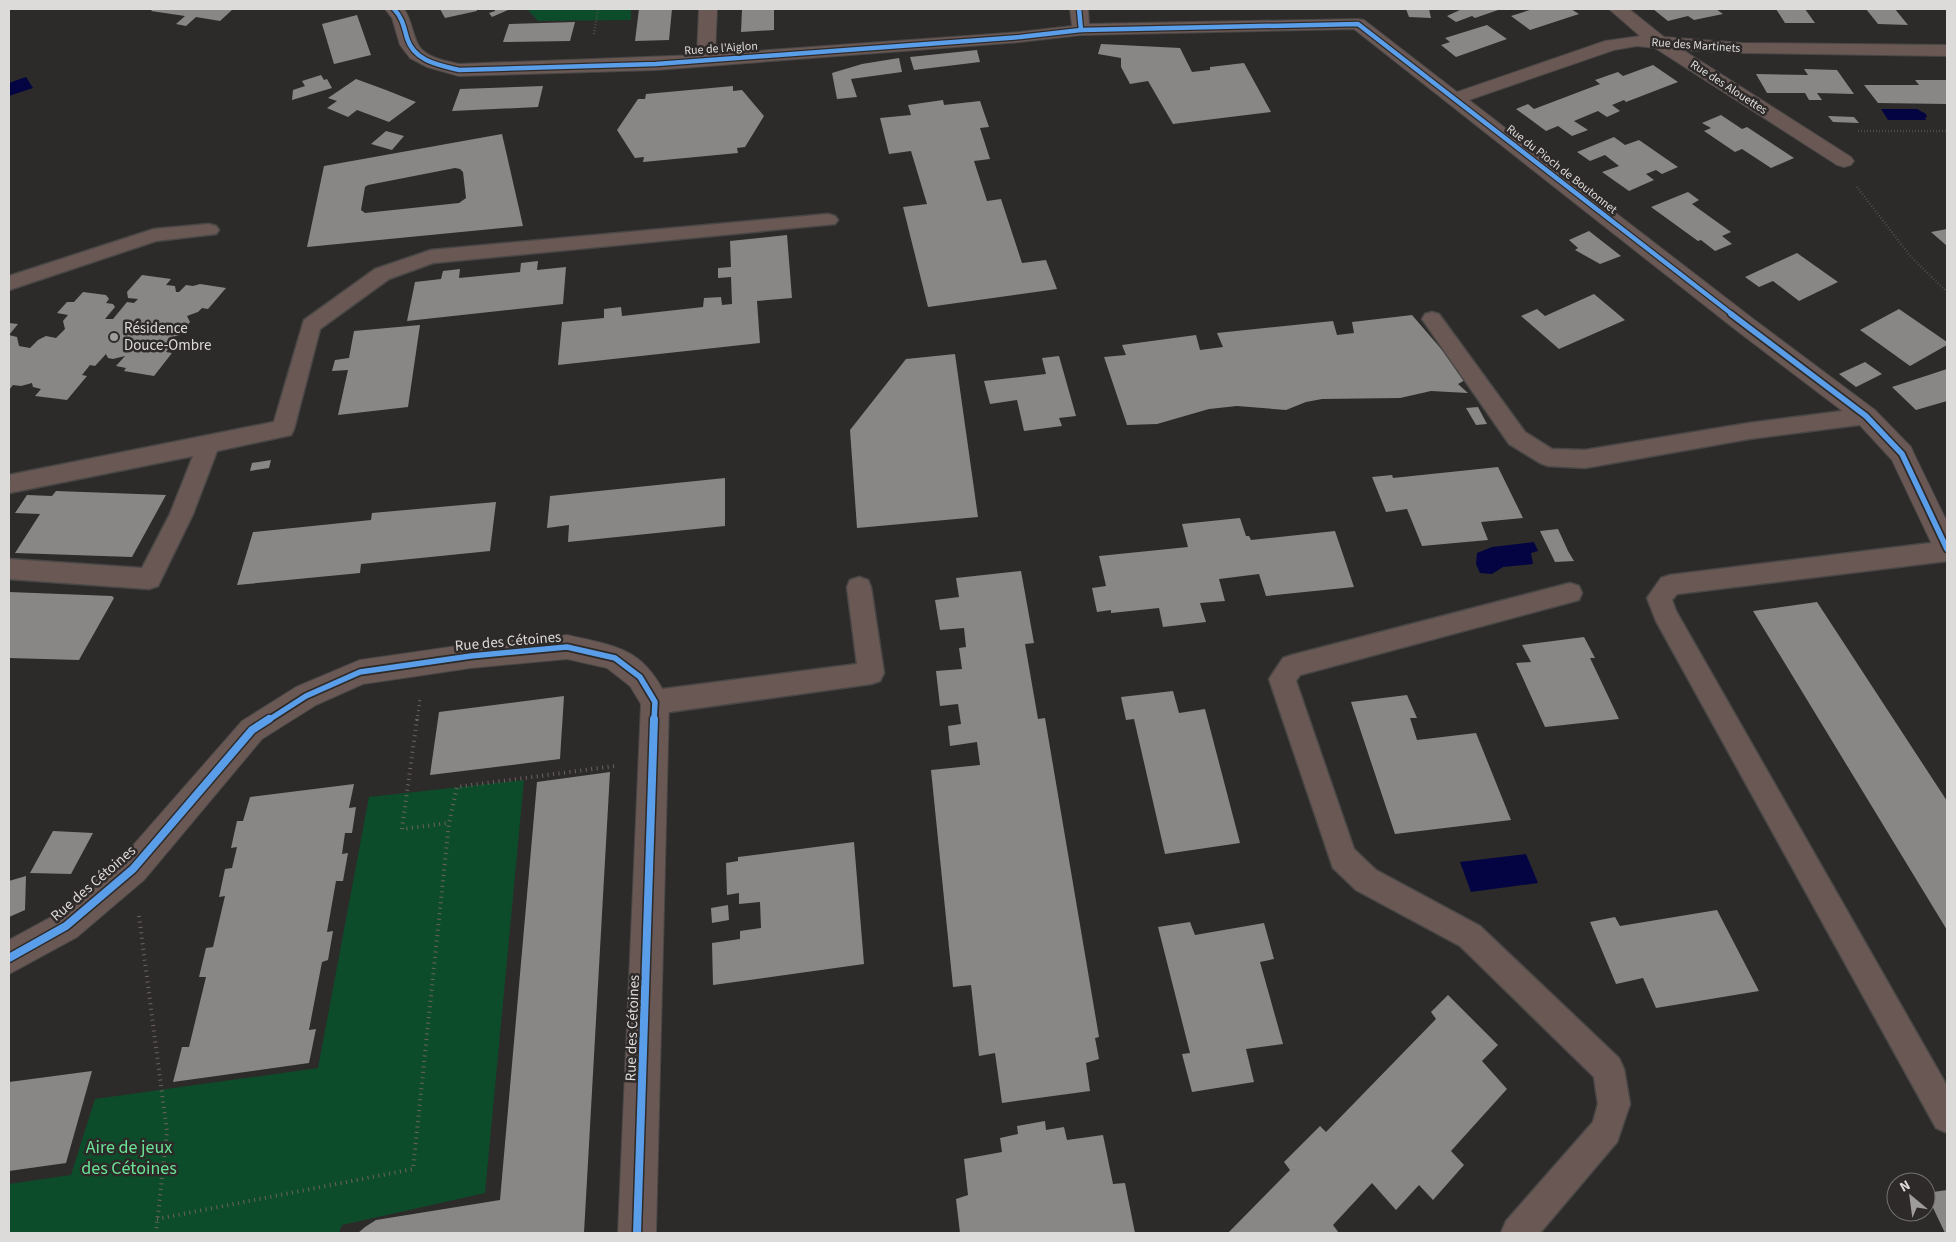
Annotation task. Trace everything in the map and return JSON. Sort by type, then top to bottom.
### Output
[{"type":"street","name":"Rue de l'Aiglon","points":[[394,9],[405,27],[411,48],[428,62],[459,70],[656,64],[1020,37],[1081,30]]},
{"type":"street","points":[[706,60],[708,9]]},
{"type":"street","points":[[1079,9],[1081,30]]},
{"type":"street","name":"Rue des Alouettes","points":[[1618,9],[1660,43],[1844,161]]},
{"type":"street","name":"Rue du Pioch de Boutonnet","points":[[1081,30],[1358,24],[1736,318],[1866,416],[1902,454],[1947,550]]},
{"type":"street","name":"Rue des Martinets","points":[[1454,99],[1611,45],[1637,41],[1742,48],[1947,50]]},
{"type":"street","name":"Rue des Cétoines","points":[[9,958],[66,926],[133,869],[252,730],[306,696],[360,672],[424,662],[567,647],[615,658],[640,677],[655,702],[638,1233]]},
{"type":"lane","points":[[9,484],[283,429],[311,325],[382,274],[431,257],[828,220]]},
{"type":"lane","points":[[9,283],[154,235],[208,230]]},
{"type":"lane","points":[[1432,319],[1494,402],[1517,438],[1548,457],[1584,459],[1750,431],[1866,416]]},
{"type":"lane","points":[[9,569],[149,579],[180,519],[198,477],[207,445]]},
{"type":"lane","points":[[1947,550],[1670,586],[1659,598],[1665,614],[1711,697],[1947,1117]]},
{"type":"lane","points":[[655,702],[871,673],[859,587]]},
{"type":"lane","points":[[1518,1233],[1606,1131],[1614,1104],[1608,1069],[1470,936],[1366,880],[1343,858],[1282,679],[1292,666],[1570,592]]},
{"type":"path","points":[[1797,131],[1947,131]]},
{"type":"path","points":[[1844,161],[1843,168],[1880,218],[1937,285],[1947,292]]},
{"type":"path","points":[[424,662],[402,830],[449,823]]},
{"type":"path","points":[[157,1220],[413,1169],[449,823],[457,787],[653,761]]},
{"type":"path","points":[[133,869],[167,1132],[156,1233]]},
{"type":"green space","points":[[527,9],[631,9],[631,20],[538,21]]},
{"type":"green space","name":"Aire de jeux des Cétoines","points":[[524,780],[485,1193],[342,1225],[339,1233],[9,1233],[9,1184],[71,1175],[95,1099],[318,1068],[369,797]]},
{"type":"shaded area","points":[[26,77],[33,88],[9,96],[9,83]]},
{"type":"shaded area","points":[[1881,109],[1917,109],[1926,114],[1927,117],[1925,118],[1926,120],[1888,120]]},
{"type":"shaded area","points":[[1534,542],[1538,551],[1531,553],[1533,564],[1503,567],[1492,574],[1480,573],[1476,564],[1477,553],[1492,547]]},
{"type":"shaded area","points":[[1526,854],[1538,883],[1471,892],[1460,862]]},
{"type":"building","points":[[153,9],[233,9],[220,21],[196,17],[186,26],[176,24],[185,16],[151,11]]},
{"type":"building","points":[[440,9],[476,9],[477,11],[445,18]]},
{"type":"building","points":[[495,9],[508,10],[492,17],[489,13],[495,11]]},
{"type":"building","points":[[639,9],[672,9],[669,40],[635,41]]},
{"type":"building","points":[[742,9],[774,9],[774,30],[741,32]]},
{"type":"building","points":[[1406,9],[1429,9],[1431,18],[1409,17]]},
{"type":"building","points":[[1462,9],[1501,9],[1456,22],[1447,16]]},
{"type":"building","points":[[1533,9],[1571,9],[1579,14],[1530,30],[1511,16]]},
{"type":"building","points":[[1653,9],[1716,9],[1723,14],[1694,20],[1688,16],[1668,21]]},
{"type":"building","points":[[1776,9],[1805,9],[1815,23],[1785,23]]},
{"type":"building","points":[[1866,9],[1895,9],[1908,25],[1878,24]]},
{"type":"building","points":[[357,15],[371,55],[334,64],[322,24]]},
{"type":"building","points":[[575,22],[570,41],[503,42],[509,24]]},
{"type":"building","points":[[1487,25],[1507,39],[1456,57],[1441,45],[1450,42],[1445,38]]},
{"type":"building","points":[[1101,44],[1180,48],[1192,72],[1210,70],[1210,67],[1244,63],[1271,112],[1173,124],[1148,81],[1130,84],[1121,67],[1121,58],[1098,54]]},
{"type":"building","points":[[977,50],[980,62],[914,70],[910,57]]},
{"type":"building","points":[[899,58],[902,72],[851,79],[857,97],[837,99],[832,73],[862,64]]},
{"type":"building","points":[[1653,65],[1678,82],[1626,102],[1624,100],[1612,105],[1620,111],[1607,117],[1598,111],[1574,121],[1588,130],[1572,136],[1558,126],[1546,131],[1516,109],[1528,104],[1534,109],[1600,84],[1595,80],[1618,72],[1623,76]]},
{"type":"building","points":[[1804,69],[1837,70],[1854,94],[1817,93],[1822,100],[1809,100],[1805,93],[1767,93],[1756,74],[1808,75]]},
{"type":"building","points":[[321,75],[324,80],[327,79],[332,88],[292,100],[293,90],[305,86],[302,81]]},
{"type":"building","points":[[356,79],[416,102],[389,122],[357,110],[348,117],[327,108],[337,101],[328,98]]},
{"type":"building","points":[[1915,80],[1946,80],[1947,104],[1878,103],[1864,85],[1919,85]]},
{"type":"building","points":[[543,86],[538,107],[452,111],[460,89]]},
{"type":"building","points":[[733,86],[733,91],[742,90],[764,116],[745,147],[737,148],[738,153],[643,162],[644,157],[635,158],[617,130],[638,99],[645,99],[646,94]]},
{"type":"building","points":[[943,100],[944,105],[980,101],[989,127],[980,128],[990,159],[974,161],[987,201],[1001,199],[1022,263],[1046,260],[1057,289],[928,307],[903,207],[927,204],[911,151],[889,154],[880,118],[911,115],[908,105]]},
{"type":"building","points":[[1721,115],[1742,129],[1747,127],[1794,158],[1771,168],[1742,149],[1735,152],[1704,131],[1711,128],[1702,123]]},
{"type":"building","points":[[1828,116],[1854,117],[1859,123],[1833,122]]},
{"type":"building","points":[[386,131],[404,136],[392,150],[371,144]]},
{"type":"building","points":[[502,134],[523,226],[307,247],[324,166]],"holes":[[[455,168],[463,172],[466,198],[459,203],[365,213],[361,210],[365,187],[368,185]]]},
{"type":"building","points":[[1614,137],[1625,145],[1639,140],[1678,167],[1662,174],[1656,170],[1646,174],[1654,180],[1629,191],[1602,172],[1619,166],[1605,155],[1590,161],[1577,152]]},
{"type":"building","points":[[1688,192],[1699,200],[1692,204],[1731,232],[1722,236],[1732,244],[1715,251],[1651,207]]},
{"type":"building","points":[[1947,229],[1947,246],[1931,232]]},
{"type":"building","points":[[1589,231],[1621,256],[1600,264],[1575,250],[1578,248],[1569,240]]},
{"type":"building","points":[[787,235],[792,298],[757,301],[760,343],[558,365],[562,322],[604,318],[604,309],[621,307],[622,316],[703,307],[704,298],[721,297],[722,305],[732,304],[731,277],[718,278],[718,268],[731,267],[730,241]]},
{"type":"building","points":[[1797,253],[1838,282],[1799,301],[1773,281],[1759,287],[1745,277]]},
{"type":"building","points":[[538,261],[537,270],[566,267],[563,304],[407,321],[415,282],[441,279],[443,271],[460,269],[459,278],[520,272],[521,263]]},
{"type":"building","name":"Résidence Douce-Ombre","points":[[142,275],[171,279],[166,285],[175,286],[176,292],[179,292],[186,285],[200,284],[226,288],[208,309],[202,308],[198,312],[187,316],[190,322],[180,335],[168,338],[173,342],[166,352],[172,353],[154,376],[124,371],[126,368],[116,366],[125,356],[113,359],[108,358],[106,354],[95,366],[90,365],[82,375],[87,376],[67,400],[35,396],[41,389],[33,387],[32,383],[21,386],[13,385],[9,390],[9,335],[17,337],[19,346],[30,348],[38,340],[46,336],[56,338],[65,329],[63,321],[68,315],[57,313],[67,302],[74,302],[83,292],[106,295],[109,299],[106,303],[113,304],[115,307],[105,319],[113,319],[127,302],[134,303],[138,299],[128,298],[127,292]]},
{"type":"building","points":[[1594,294],[1625,320],[1559,349],[1521,316],[1537,309],[1545,316]]},
{"type":"building","points":[[1899,309],[1947,342],[1947,345],[1910,366],[1860,330]]},
{"type":"building","points":[[1412,315],[1467,379],[1458,384],[1468,393],[1431,391],[1400,398],[1322,399],[1306,402],[1286,410],[1237,406],[1209,409],[1157,424],[1127,425],[1104,357],[1126,355],[1122,345],[1196,335],[1200,350],[1223,347],[1217,333],[1333,321],[1337,335],[1354,333],[1352,322]]},
{"type":"building","points":[[9,323],[18,324],[9,335]]},
{"type":"building","points":[[420,325],[408,407],[338,415],[348,370],[332,371],[335,360],[349,358],[354,331]]},
{"type":"building","points":[[955,354],[978,517],[857,528],[850,430],[906,359]]},
{"type":"building","points":[[1059,356],[1076,416],[1059,418],[1062,426],[1024,431],[1017,400],[990,404],[984,381],[1046,374],[1042,358]]},
{"type":"building","points":[[1865,362],[1882,374],[1856,387],[1839,374]]},
{"type":"building","points":[[1947,369],[1947,401],[1916,410],[1892,387]]},
{"type":"building","points":[[1478,407],[1487,424],[1476,425],[1466,408]]},
{"type":"building","points":[[271,460],[269,468],[250,471],[252,463]]},
{"type":"building","points":[[1498,467],[1523,518],[1481,522],[1488,540],[1422,546],[1407,509],[1386,512],[1372,477],[1392,475],[1393,478]]},
{"type":"building","points":[[725,478],[725,526],[568,542],[569,525],[547,528],[550,496]]},
{"type":"building","points":[[56,491],[166,495],[132,557],[15,553],[40,514],[15,513],[27,495],[52,496]]},
{"type":"building","points":[[496,502],[490,551],[361,564],[360,573],[237,585],[253,532],[371,520],[372,513]]},
{"type":"building","points":[[1240,518],[1246,536],[1249,536],[1251,540],[1335,531],[1354,587],[1266,596],[1259,574],[1219,579],[1225,601],[1200,603],[1206,622],[1163,627],[1159,608],[1111,613],[1111,610],[1097,612],[1092,588],[1106,586],[1099,556],[1188,547],[1182,524]]},
{"type":"building","points":[[1558,529],[1574,561],[1555,562],[1540,531]]},
{"type":"building","points":[[1021,571],[1034,643],[1025,644],[1038,719],[1045,718],[1099,1037],[1095,1038],[1099,1059],[1086,1063],[1090,1091],[1002,1103],[995,1053],[979,1056],[971,985],[953,987],[931,770],[980,765],[977,742],[950,746],[948,726],[961,724],[958,704],[940,706],[936,671],[962,669],[959,648],[966,647],[964,628],[940,630],[935,600],[959,597],[956,578]]},
{"type":"building","points":[[9,592],[112,596],[114,598],[79,660],[9,658]]},
{"type":"building","points":[[1817,602],[1947,801],[1947,930],[1753,611]]},
{"type":"building","points":[[1584,637],[1595,658],[1590,658],[1619,719],[1545,727],[1516,663],[1531,662],[1522,645]]},
{"type":"building","points":[[1173,691],[1179,713],[1205,709],[1240,843],[1165,854],[1134,719],[1126,720],[1121,697]]},
{"type":"building","points":[[1407,695],[1417,718],[1410,718],[1417,740],[1476,733],[1511,820],[1395,834],[1351,702]]},
{"type":"building","points":[[564,696],[560,759],[430,775],[439,712]]},
{"type":"building","points":[[610,772],[584,1233],[358,1233],[376,1220],[500,1200],[537,782]]},
{"type":"building","points":[[354,784],[349,808],[356,807],[352,833],[345,833],[342,854],[348,853],[343,881],[336,881],[327,932],[333,931],[328,960],[322,962],[309,1030],[316,1029],[309,1063],[173,1082],[182,1047],[189,1047],[206,977],[199,977],[206,948],[213,947],[225,896],[219,897],[225,869],[232,868],[237,847],[231,848],[237,821],[243,821],[250,797]]},
{"type":"building","points":[[53,831],[93,833],[71,874],[30,873]]},
{"type":"building","points":[[854,842],[864,964],[713,985],[712,943],[740,939],[740,931],[761,928],[760,902],[739,904],[739,893],[727,895],[726,863],[738,861],[738,857]]},
{"type":"building","points":[[26,876],[25,910],[9,917],[9,881]]},
{"type":"building","points":[[728,905],[729,920],[712,923],[711,908]]},
{"type":"building","points":[[1717,910],[1759,991],[1656,1008],[1643,978],[1616,984],[1590,922],[1615,917],[1620,926]]},
{"type":"building","points":[[1190,922],[1195,935],[1264,923],[1274,959],[1260,962],[1283,1044],[1246,1049],[1254,1082],[1192,1092],[1182,1054],[1190,1053],[1158,927]]},
{"type":"building","points":[[1448,995],[1498,1045],[1482,1061],[1507,1089],[1451,1151],[1464,1165],[1433,1200],[1419,1185],[1396,1210],[1372,1183],[1333,1225],[1339,1233],[1228,1233],[1290,1170],[1284,1162],[1320,1126],[1326,1132],[1436,1019],[1431,1012]]},
{"type":"building","points":[[92,1071],[66,1163],[9,1171],[9,1082]]},
{"type":"building","points":[[1045,1121],[1046,1130],[1064,1127],[1067,1140],[1103,1135],[1113,1184],[1125,1183],[1135,1233],[960,1233],[956,1199],[968,1195],[964,1159],[1002,1152],[1000,1138],[1018,1134],[1017,1126]]},
{"type":"building","points":[[1947,1190],[1947,1233],[1945,1233],[1936,1214],[1936,1192]]},
{"type":"cycle path","points":[[394,9],[401,18],[409,45],[416,54],[433,63],[459,70],[656,64],[1020,37],[1081,30]]},
{"type":"cycle path","points":[[1079,9],[1081,30],[1358,24],[1744,324],[1866,416],[1902,454],[1947,549]]},
{"type":"cycle path","points":[[9,958],[66,926],[133,869],[252,730],[306,696],[360,672],[471,656],[567,647],[615,658],[640,677],[655,702],[637,1233]]},
{"type":"place","name":"Résidence Douce-Ombre","points":[[114,337]]}]
